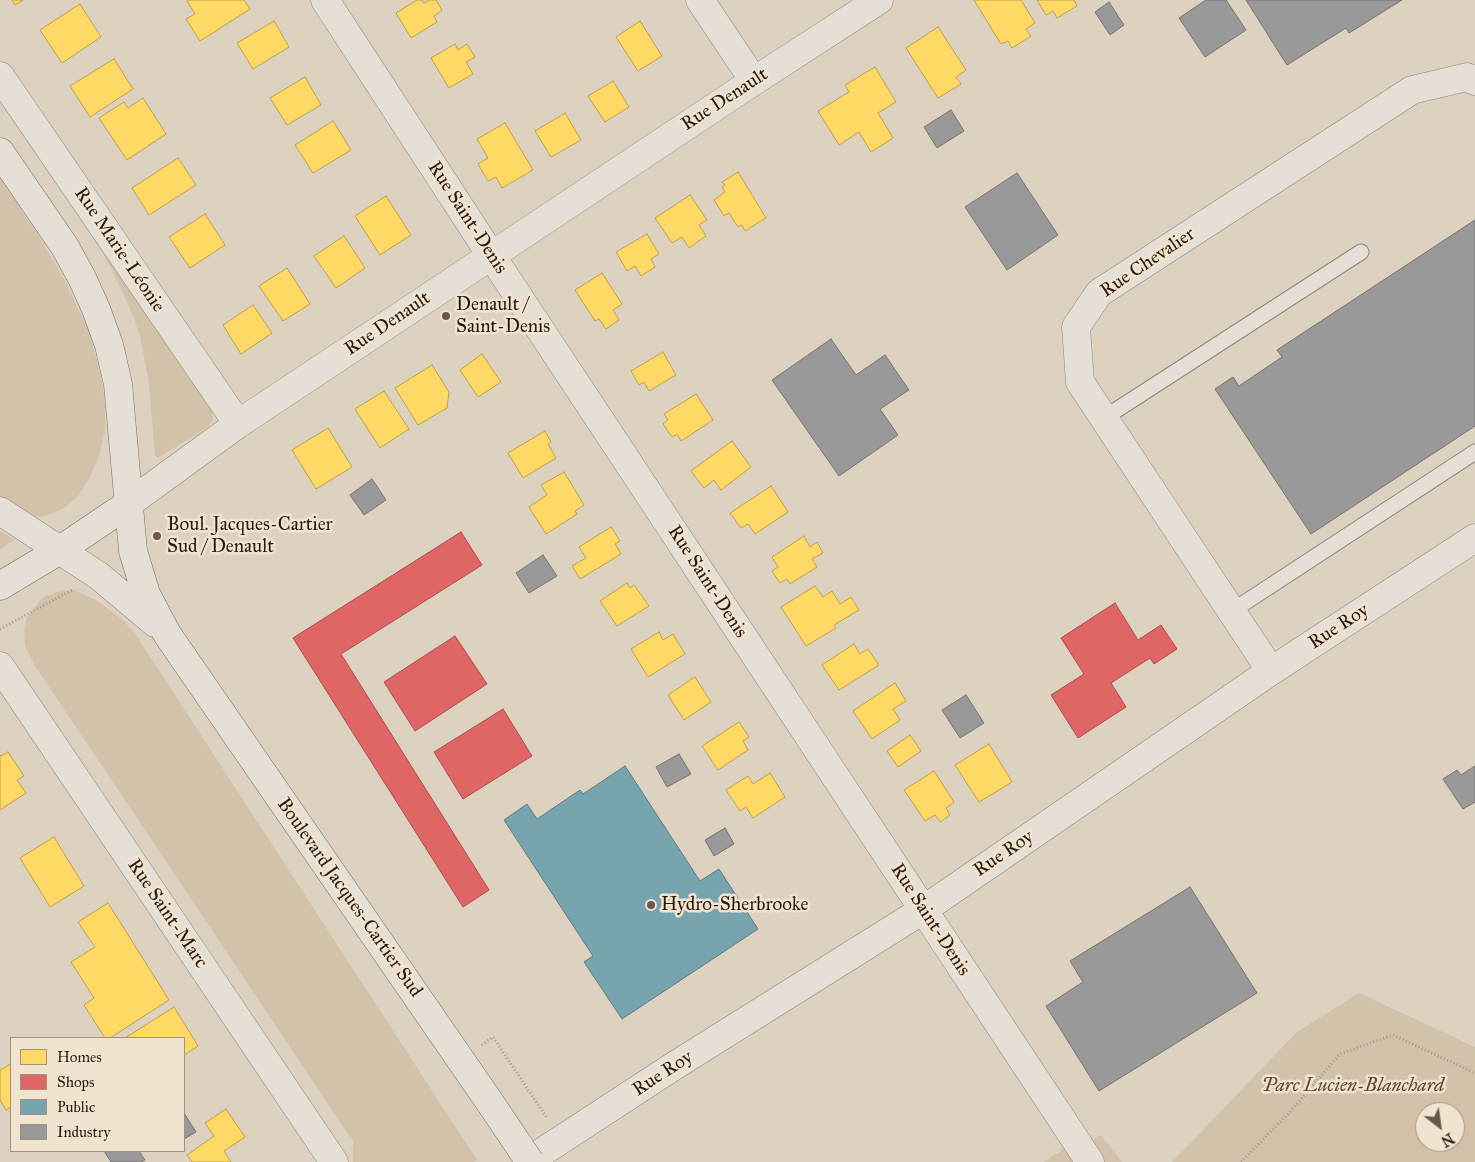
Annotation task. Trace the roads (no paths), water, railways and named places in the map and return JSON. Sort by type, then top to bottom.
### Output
[{"type":"street","name":"Rue Saint-Denis","points":[[325,0],[491,255],[1090,1162]]},
{"type":"street","points":[[700,0],[754,81]]},
{"type":"street","name":"Rue Denault","points":[[0,586],[60,550],[128,504],[238,424],[879,0]]},
{"type":"street","name":"Rue Marie-Léonie","points":[[0,76],[238,424]]},
{"type":"street","name":"Rue Chevalier","points":[[1272,671],[1080,382],[1076,327],[1099,293],[1412,90],[1466,76],[1475,82]]},
{"type":"street","points":[[0,152],[64,247],[82,278],[96,309],[109,345],[118,384],[128,504]]},
{"type":"street","name":"Boulevard Jacques-Cartier Sud","points":[[128,504],[133,551],[146,594],[167,634],[528,1162]]},
{"type":"street","name":"Boulevard Jacques-Cartier Sud","points":[[0,511],[99,576],[133,603],[167,634]]},
{"type":"street","name":"Rue Roy","points":[[528,1162],[674,1066],[923,910],[1272,671],[1475,538]]},
{"type":"street","name":"Rue Saint-Marc","points":[[0,666],[334,1162]]},
{"type":"lane","points":[[1104,418],[1361,252]]},
{"type":"lane","points":[[1232,611],[1475,452]]},
{"type":"place","name":"Denault / Saint-Denis","points":[[446,316]]},
{"type":"place","name":"Boul. Jacques-Cartier Sud / Denault","points":[[157,536]]},
{"type":"place","name":"Hydro-Sherbrooke","points":[[651,905]]},
{"type":"park label","name":"Parc Lucien-Blanchard","points":[[1353,1086]]}]
